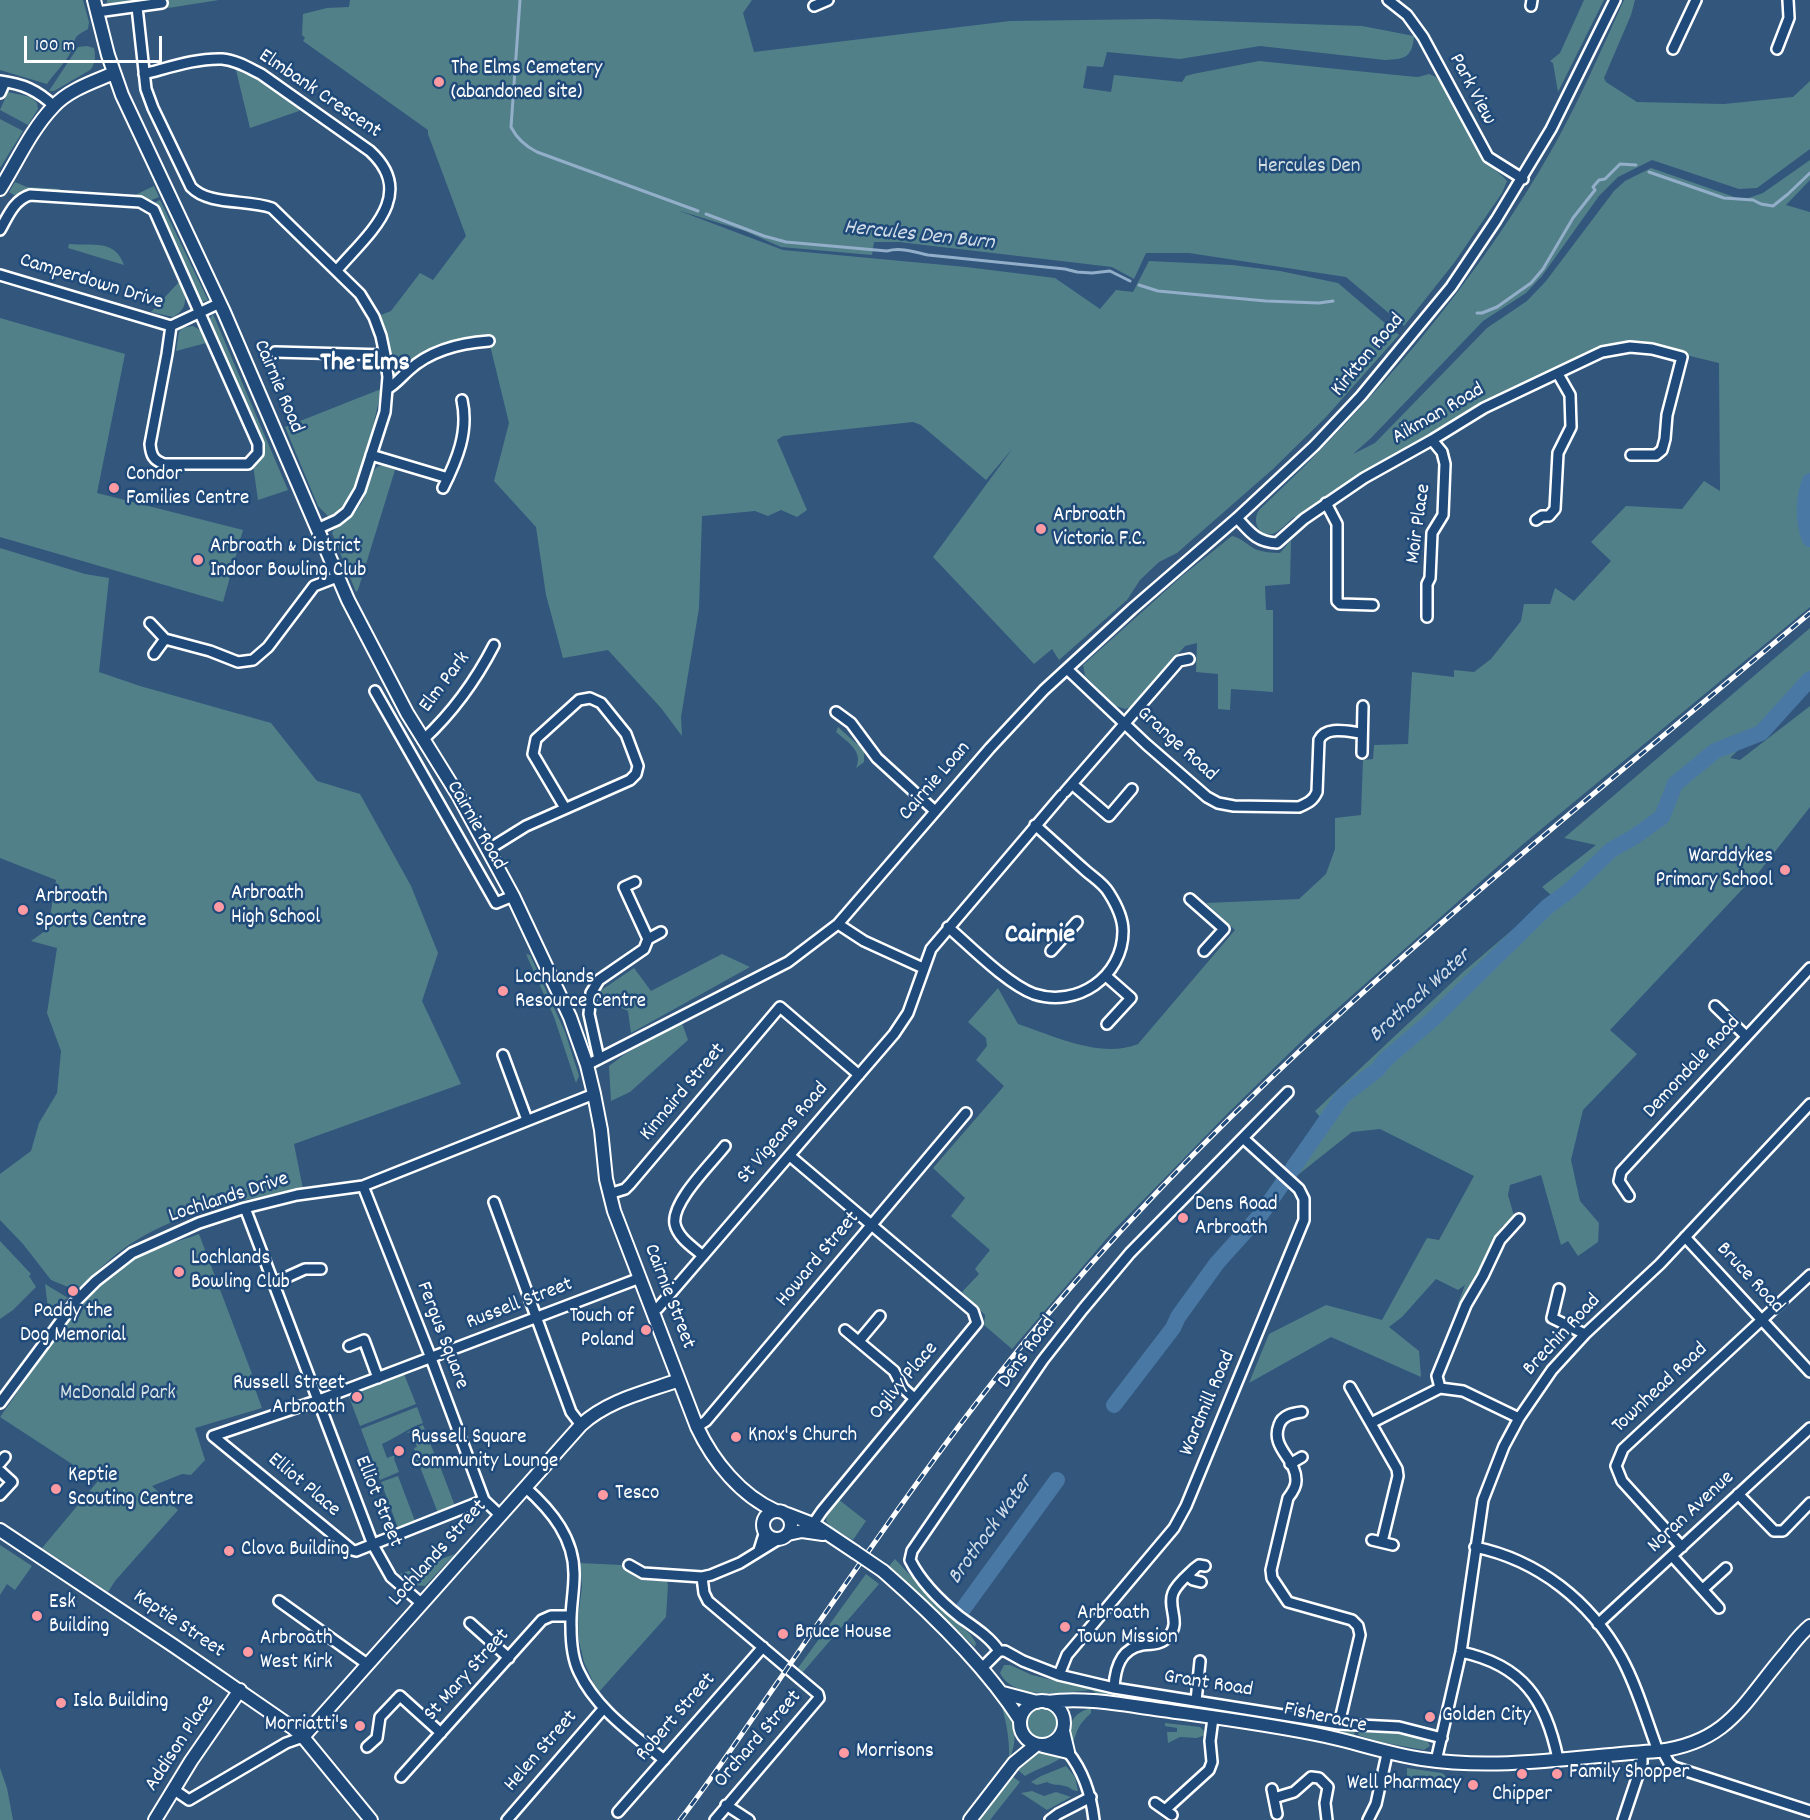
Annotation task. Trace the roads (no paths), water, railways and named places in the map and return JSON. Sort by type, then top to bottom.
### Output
[{"type":"main road","name":"Cairnie Road","points":[[95,6],[114,74],[220,303],[337,577],[407,713],[489,849],[513,896],[570,1017],[587,1065],[594,1094]]},
{"type":"main road","points":[[0,189],[40,124],[54,106],[87,85],[114,74]]},
{"type":"main road","name":"Cairnie Street","points":[[594,1094],[602,1130],[609,1194],[697,1427],[705,1444],[717,1460],[749,1495],[764,1527]]},
{"type":"main road","name":"Lochlands Street","points":[[303,1737],[581,1425],[610,1405],[679,1380]]},
{"type":"main road","name":"Cairnie Street","points":[[749,1495],[781,1512],[813,1524],[883,1571],[925,1610],[981,1669],[1003,1693],[1020,1720]]},
{"type":"main road","points":[[784,1536],[792,1526],[781,1512],[769,1514],[764,1527],[770,1537],[784,1536],[802,1531],[827,1534]]},
{"type":"main road","name":"Keptie Street","points":[[0,1530],[240,1690],[303,1737],[371,1820]]},
{"type":"main road","name":"Fisheracre","points":[[1003,1693],[1042,1702],[1069,1699],[1213,1718],[1325,1736],[1388,1754],[1436,1761],[1493,1765],[1558,1760],[1660,1751],[1701,1740],[1722,1728],[1740,1712],[1773,1668],[1810,1626]]},
{"type":"main road","name":"Addison Place","points":[[155,1820],[240,1690]]},
{"type":"main road","points":[[970,1820],[1014,1762],[1024,1736],[1020,1720],[1028,1706],[1042,1702],[1059,1709],[1068,1752],[1040,1745],[1024,1736]]},
{"type":"main road","points":[[1014,1762],[1040,1745],[1054,1742],[1072,1712],[1085,1702]]},
{"type":"street","points":[[814,6],[828,0]]},
{"type":"street","name":"Park View","points":[[1388,0],[1415,24],[1483,150],[1495,163],[1523,179]]},
{"type":"street","name":"Kirkton Road","points":[[1067,669],[1237,518],[1314,446],[1368,387],[1451,286],[1523,179],[1570,95],[1615,0]]},
{"type":"street","points":[[1673,49],[1696,0]]},
{"type":"street","points":[[1777,49],[1789,18],[1788,0]]},
{"type":"street","points":[[95,6],[137,7],[162,3]]},
{"type":"street","points":[[137,7],[146,89],[186,179],[196,192],[210,198],[259,203],[273,208],[360,294],[374,317],[381,336],[385,355],[387,389],[385,412],[360,490],[347,512],[338,520],[317,529]]},
{"type":"street","name":"Elmbank Crescent","points":[[144,74],[205,60],[223,59],[244,65],[261,74],[362,145],[382,162],[389,175],[391,190],[387,210],[338,270]]},
{"type":"street","points":[[0,93],[2,81],[23,84],[54,106]]},
{"type":"street","name":"Camperdown Drive","points":[[0,230],[16,203],[22,197],[30,195],[140,202],[154,210],[258,444],[258,453],[248,464],[164,464],[156,461],[151,454],[150,444],[171,326],[0,275]]},
{"type":"street","points":[[171,326],[220,303]]},
{"type":"street","points":[[387,389],[425,358],[449,346],[465,342],[489,341]]},
{"type":"street","name":"Aikman Road","points":[[1237,518],[1253,536],[1265,542],[1277,543],[1304,519],[1364,478],[1484,408],[1602,352],[1630,347],[1653,349],[1682,357],[1667,415],[1662,450],[1656,455],[1630,455]]},
{"type":"street","points":[[275,352],[385,355]]},
{"type":"street","points":[[1536,520],[1542,516],[1549,516],[1555,509],[1558,453],[1571,427],[1570,395],[1558,374]]},
{"type":"street","points":[[443,488],[453,468],[465,428],[462,400]]},
{"type":"street","name":"Moir Place","points":[[1427,617],[1427,584],[1430,578],[1432,533],[1443,515],[1445,464],[1442,453],[1432,440]]},
{"type":"street","points":[[371,455],[448,478]]},
{"type":"street","points":[[1326,503],[1337,524],[1337,601],[1340,604],[1372,605]]},
{"type":"street","points":[[150,623],[165,639],[210,651],[238,662],[253,660],[268,647],[314,586],[337,577]]},
{"type":"street","points":[[154,654],[165,639]]},
{"type":"street","name":"Elm Park","points":[[423,740],[441,723],[483,667],[494,645]]},
{"type":"street","points":[[838,924],[864,941],[923,969],[931,949],[948,927],[1035,825],[1179,661],[1189,659]]},
{"type":"street","name":"Grange Road","points":[[1067,669],[1207,797],[1218,803],[1234,806],[1299,807],[1314,799],[1317,792],[1319,740],[1322,734]]},
{"type":"street","name":"Cairnie Loan","points":[[587,1065],[788,962],[838,924],[990,748],[1067,669]]},
{"type":"street","name":"Cairnie Road","points":[[375,691],[496,903],[513,896]]},
{"type":"street","points":[[489,849],[526,826],[630,780],[636,774],[638,766],[626,734],[601,703],[590,698],[579,700],[536,739],[533,746],[533,754],[565,808]]},
{"type":"street","points":[[1362,753],[1363,706]]},
{"type":"street","points":[[836,712],[851,723],[878,758],[935,810]]},
{"type":"street","points":[[392,722],[407,713]]},
{"type":"street","points":[[1319,723],[1322,734],[1328,731],[1362,733]]},
{"type":"street","points":[[1072,784],[1109,816],[1132,789]]},
{"type":"street","points":[[948,927],[1016,985],[1034,994],[1055,998],[1070,997],[1089,989],[1106,976],[1115,964],[1121,948],[1123,929],[1117,907],[1107,890],[1035,825]]},
{"type":"street","points":[[635,882],[624,887],[648,939]]},
{"type":"street","points":[[1190,899],[1224,929],[1204,951]]},
{"type":"street","points":[[1051,951],[1077,922]]},
{"type":"street","points":[[599,1059],[589,1014],[591,993],[599,980],[644,950],[648,939],[661,932]]},
{"type":"street","name":"Demondale Road","points":[[1629,1196],[1618,1181],[1621,1172],[1810,968]]},
{"type":"street","name":"St Vigeans Road","points":[[653,1311],[894,1034],[908,1013],[923,969]]},
{"type":"street","points":[[1106,976],[1131,998],[1107,1024]]},
{"type":"street","points":[[1715,1006],[1746,1036]]},
{"type":"street","name":"Kinnaird Street","points":[[609,1194],[625,1189],[630,1184],[780,1007],[859,1075]]},
{"type":"street","points":[[503,1055],[527,1120]]},
{"type":"street","name":"Dens Road","points":[[999,1652],[987,1637],[954,1611],[922,1580],[910,1560],[912,1551],[1043,1360],[1083,1310],[1130,1253],[1288,1092]]},
{"type":"street","name":"Lochlands Drive","points":[[0,1403],[71,1307],[96,1281],[132,1253],[199,1223],[245,1208],[297,1195],[363,1186],[594,1094]]},
{"type":"street","name":"Brechin Road","points":[[1436,1761],[1461,1652],[1487,1487],[1504,1446],[1519,1418],[1552,1370],[1585,1334],[1660,1264],[1810,1104]]},
{"type":"street","name":"Howard Street","points":[[697,1427],[706,1421],[966,1113]]},
{"type":"street","name":"Wardmill Road","points":[[1059,1675],[1067,1655],[1174,1528],[1186,1506],[1304,1220],[1304,1199],[1296,1185],[1244,1138]]},
{"type":"street","points":[[703,1256],[680,1235],[675,1224],[677,1208],[725,1146]]},
{"type":"street","points":[[790,1156],[871,1227]]},
{"type":"street","name":"Fergus Square","points":[[363,1186],[484,1500]]},
{"type":"street","points":[[494,1202],[571,1412],[581,1425]]},
{"type":"street","name":"Elliot Street","points":[[245,1208],[373,1545],[391,1577],[422,1604]]},
{"type":"street","points":[[1440,1388],[1437,1376],[1466,1305],[1500,1240],[1519,1219]]},
{"type":"street","name":"Ogilvy Place","points":[[813,1524],[977,1323],[973,1311],[871,1227]]},
{"type":"street","name":"Bruce Road","points":[[1685,1237],[1810,1372]]},
{"type":"street","points":[[274,1283],[305,1269],[321,1269]]},
{"type":"street","name":"Townhead Road","points":[[1682,1547],[1622,1481],[1616,1466],[1623,1449],[1810,1275]]},
{"type":"street","name":"Russell Street","points":[[319,1400],[640,1278]]},
{"type":"street","points":[[1559,1290],[1552,1318],[1585,1334]]},
{"type":"street","points":[[858,1341],[880,1316]]},
{"type":"street","points":[[845,1330],[894,1371],[903,1389],[914,1398]]},
{"type":"street","points":[[349,1346],[364,1340],[378,1378]]},
{"type":"street","points":[[1350,1387],[1397,1469],[1398,1476],[1382,1542]]},
{"type":"street","points":[[1371,1423],[1440,1388],[1463,1391],[1519,1418]]},
{"type":"street","name":"Elliot Place","points":[[319,1400],[213,1436],[352,1550],[356,1551],[373,1545]]},
{"type":"street","points":[[1302,1412],[1285,1417],[1279,1422],[1276,1432],[1276,1441],[1290,1464],[1296,1481],[1294,1490],[1288,1498],[1271,1570],[1272,1578],[1288,1602],[1352,1620],[1358,1626],[1360,1635],[1339,1724]]},
{"type":"street","name":"Noran Avenue","points":[[1598,1624],[1810,1428]]},
{"type":"street","points":[[1290,1464],[1302,1457]]},
{"type":"street","points":[[0,1470],[12,1482],[0,1495]]},
{"type":"street","points":[[525,1487],[551,1512],[569,1544],[574,1563],[570,1616],[571,1643],[578,1670],[592,1696],[664,1760]]},
{"type":"street","points":[[1738,1494],[1774,1531],[1783,1531],[1810,1503]]},
{"type":"street","points":[[373,1545],[484,1500],[500,1515]]},
{"type":"street","points":[[759,1550],[764,1527]]},
{"type":"street","points":[[629,1565],[642,1573],[702,1577],[740,1563],[784,1536]]},
{"type":"street","points":[[1372,1540],[1393,1545]]},
{"type":"street","points":[[1476,1547],[1510,1557],[1550,1577],[1582,1605],[1612,1643],[1630,1675],[1660,1751],[1674,1767],[1810,1811]]},
{"type":"street","points":[[1672,1556],[1719,1608]]},
{"type":"street","points":[[1114,1688],[1121,1657],[1139,1646],[1159,1644],[1169,1636],[1174,1628],[1175,1620],[1173,1593],[1199,1565],[1205,1566]]},
{"type":"street","points":[[1703,1589],[1726,1568]]},
{"type":"street","points":[[1188,1576],[1192,1580],[1202,1582]]},
{"type":"street","points":[[702,1577],[704,1593],[708,1601],[763,1647]]},
{"type":"street","points":[[1270,1594],[1279,1588]]},
{"type":"street","points":[[279,1601],[367,1664]]},
{"type":"street","name":"St Mary Street","points":[[401,1777],[542,1620],[551,1616],[570,1616]]},
{"type":"street","points":[[470,1623],[509,1658]]},
{"type":"street","name":"Orchard Street","points":[[715,1820],[819,1698],[818,1694],[763,1647]]},
{"type":"street","name":"Robert Street","points":[[618,1812],[763,1647]]},
{"type":"street","points":[[981,1669],[999,1652]]},
{"type":"street","name":"Grant Road","points":[[999,1652],[1010,1652],[1059,1675],[1114,1688],[1339,1724],[1399,1727],[1442,1738]]},
{"type":"street","points":[[1461,1652],[1487,1658],[1508,1669],[1524,1684],[1550,1725],[1558,1760]]},
{"type":"street","points":[[1196,1701],[1200,1661]]},
{"type":"street","points":[[367,1747],[377,1738],[380,1718],[400,1696],[441,1733]]},
{"type":"street","name":"Helen Street","points":[[507,1820],[604,1708]]},
{"type":"street","points":[[1155,1803],[1168,1812],[1209,1770],[1212,1762],[1210,1742],[1213,1718]]},
{"type":"street","points":[[174,1789],[189,1800],[286,1743],[303,1737]]},
{"type":"street","points":[[1068,1752],[1080,1770],[1091,1797],[1094,1820]]},
{"type":"street","points":[[1623,1820],[1642,1763],[1642,1752]]},
{"type":"street","points":[[1382,1820],[1370,1817],[1376,1804],[1388,1754]]},
{"type":"street","points":[[1277,1814],[1273,1793],[1294,1792],[1311,1777],[1319,1778],[1328,1787],[1325,1803],[1327,1820]]},
{"type":"street","points":[[1050,1820],[1091,1797]]},
{"type":"street","points":[[726,1806],[749,1820]]},
{"type":"waterway","name":"Hercules Den Burn","points":[[520,0],[511,127],[519,139],[537,152],[698,211]]},
{"type":"waterway","name":"Hercules Den Burn","points":[[1477,313],[1497,307],[1531,283],[1543,269],[1573,218],[1595,190],[1593,187],[1599,180],[1605,179],[1620,164],[1636,165]]},
{"type":"waterway","name":"Hercules Den Burn","points":[[1649,172],[1724,198],[1753,200],[1773,206],[1810,173]]},
{"type":"waterway","name":"Hercules Den Burn","points":[[706,214],[786,242],[887,251],[913,251],[928,255],[1077,272],[1110,271],[1130,281]]},
{"type":"waterway","name":"Hercules Den Burn","points":[[1139,285],[1158,291],[1266,301],[1319,303],[1333,301]]},
{"type":"waterway","name":"Brothock Water","points":[[1810,481],[1805,510],[1810,539]]},
{"type":"waterway","name":"Brothock Water","points":[[1114,1405],[1173,1328],[1178,1317],[1217,1263],[1262,1213],[1343,1096],[1377,1070],[1386,1059],[1433,1019],[1547,907],[1570,890],[1611,850],[1662,817],[1675,784],[1715,751],[1761,733],[1810,679]]},
{"type":"waterway","name":"Brothock Water","points":[[963,1609],[1057,1480]]},
{"type":"railway","points":[[680,1820],[948,1440],[1059,1301],[1144,1206],[1233,1115],[1325,1027],[1420,942],[1810,613]]},
{"type":"place","name":"The Elms Cemetery (abandoned site)","points":[[439,82]]},
{"type":"place","name":"Condor Families Centre","points":[[114,488]]},
{"type":"place","name":"Arbroath Victoria F.C.","points":[[1041,529]]},
{"type":"place","name":"Arbroath & District Indoor Bowling Club","points":[[198,560]]},
{"type":"place","name":"Warddykes Primary School","points":[[1785,870]]},
{"type":"place","name":"Arbroath High School","points":[[219,907]]},
{"type":"place","name":"Arbroath Sports Centre","points":[[23,910]]},
{"type":"place","name":"Lochlands Resource Centre","points":[[503,991]]},
{"type":"place","name":"Dens Road Arbroath","points":[[1183,1218]]},
{"type":"place","name":"Lochlands Bowling Club","points":[[179,1272]]},
{"type":"place","name":"Paddy the Dog Memorial","points":[[73,1291]]},
{"type":"place","name":"Touch of Poland","points":[[646,1330]]},
{"type":"place","name":"Russell Street Arbroath","points":[[357,1397]]},
{"type":"place","name":"Knox's Church","points":[[736,1437]]},
{"type":"place","name":"Russell Square Community Lounge","points":[[399,1451]]},
{"type":"place","name":"Keptie Scouting Centre","points":[[56,1489]]},
{"type":"place","name":"Tesco","points":[[603,1495]]},
{"type":"place","name":"Clova Building","points":[[229,1551]]},
{"type":"place","name":"Esk Building","points":[[37,1616]]},
{"type":"place","name":"Arbroath Town Mission","points":[[1065,1627]]},
{"type":"place","name":"Bruce House","points":[[783,1634]]},
{"type":"place","name":"Arbroath West Kirk","points":[[248,1652]]},
{"type":"place","name":"Isla Building","points":[[61,1703]]},
{"type":"place","name":"Golden City","points":[[1430,1717]]},
{"type":"place","name":"Morriatti's","points":[[360,1726]]},
{"type":"place","name":"Morrisons","points":[[844,1753]]},
{"type":"place","name":"Chipper","points":[[1522,1774]]},
{"type":"place","name":"Family Shopper","points":[[1557,1774]]},
{"type":"place","name":"Well Pharmacy","points":[[1473,1785]]},
{"type":"district","name":"The Elms","points":[[365,365]]},
{"type":"district","name":"Cairnie","points":[[1040,937]]},
{"type":"park label","name":"Hercules Den","points":[[1309,168]]},
{"type":"park label","name":"McDonald Park","points":[[118,1395]]}]
